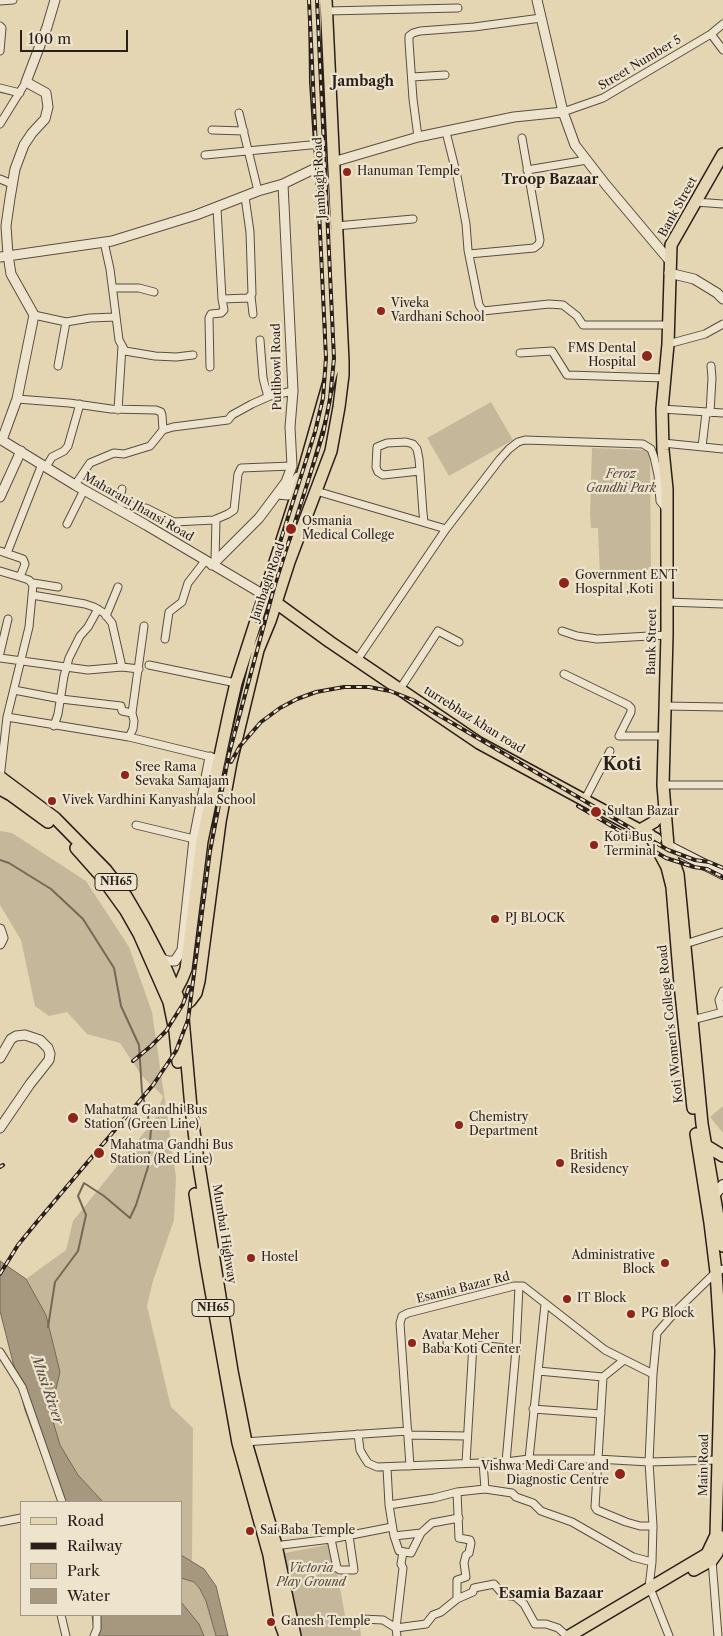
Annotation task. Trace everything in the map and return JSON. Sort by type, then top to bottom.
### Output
[{"type":"main road","name":"Jambagh Road","points":[[176,991],[186,969],[202,841],[215,758],[236,683],[323,408],[330,376],[332,326],[316,82],[315,0]]},
{"type":"main road","name":"Jambagh Road","points":[[174,1006],[193,997],[200,981],[220,822],[231,762],[258,650],[331,451],[342,382],[341,316],[326,5]]},
{"type":"main road","name":"Bank Street","points":[[668,846],[663,785],[667,635],[667,511],[662,409],[668,344],[669,260],[671,245],[723,154]]},
{"type":"main road","points":[[330,376],[339,378],[342,382]]},
{"type":"main road","points":[[288,521],[299,520],[308,513]]},
{"type":"main road","name":"turrebhaz khan road","points":[[275,602],[330,642],[479,742],[668,846]]},
{"type":"main road","name":"Mumbai Highway","points":[[0,777],[55,818],[106,870],[126,896],[176,991],[174,1006]]},
{"type":"main road","name":"Mumbai Highway","points":[[0,789],[38,814],[60,832],[100,875],[126,911],[139,934],[174,1006],[189,1090],[196,1147],[242,1442],[295,1636]]},
{"type":"main road","points":[[645,833],[665,809]]},
{"type":"main road","name":"Koti Women's College Road","points":[[645,833],[666,867],[672,888],[686,1052],[698,1155],[710,1197],[718,1214]]},
{"type":"main road","points":[[668,846],[723,874]]},
{"type":"main road","name":"Koti Women's College Road","points":[[668,846],[678,874],[710,1197]]},
{"type":"main road","points":[[705,1145],[723,1156]]},
{"type":"main road","points":[[710,1197],[723,1184]]},
{"type":"main road","points":[[718,1214],[723,1246]]},
{"type":"main road","name":"Main Road","points":[[582,1636],[707,1554],[712,1547],[716,1535],[721,1351],[718,1214]]},
{"type":"main road","points":[[718,1556],[723,1528]]},
{"type":"main road","name":"Mumbai Highway","points":[[271,1546],[285,1636]]},
{"type":"main road","name":"Main Road","points":[[568,1636],[651,1590],[718,1556]]},
{"type":"street","points":[[0,1],[13,0]]},
{"type":"street","points":[[0,124],[26,82],[55,0]]},
{"type":"street","points":[[434,0],[434,8]]},
{"type":"street","points":[[537,0],[563,112],[576,145],[669,260]]},
{"type":"street","points":[[326,5],[458,8]]},
{"type":"street","points":[[418,137],[409,36],[420,30],[474,27],[541,18]]},
{"type":"street","name":"Street Number 5","points":[[563,112],[603,98],[711,34],[723,24]]},
{"type":"street","points":[[0,26],[2,28],[0,51]]},
{"type":"street","points":[[711,34],[723,50]]},
{"type":"street","points":[[412,77],[445,75]]},
{"type":"street","points":[[1,439],[18,399],[34,315],[11,274],[4,256],[6,226],[15,169],[24,145],[45,119],[48,107],[46,93],[26,82]]},
{"type":"street","points":[[0,88],[20,93]]},
{"type":"street","points":[[333,162],[418,137],[514,117],[563,112]]},
{"type":"street","points":[[239,113],[258,191]]},
{"type":"street","points":[[212,130],[244,131]]},
{"type":"street","points":[[446,132],[466,224],[469,254],[479,304],[483,310],[549,304],[563,305],[577,316],[582,325],[668,326]]},
{"type":"street","points":[[469,254],[537,246],[540,240],[522,138]]},
{"type":"street","points":[[205,155],[320,144]]},
{"type":"street","points":[[527,170],[587,160]]},
{"type":"street","points":[[4,256],[104,242],[167,225],[217,208],[258,191],[283,184],[322,165]]},
{"type":"street","points":[[0,179],[12,184]]},
{"type":"street","name":"Putlibowl Road","points":[[211,562],[258,518],[286,482],[292,466],[290,427],[293,391],[283,184]]},
{"type":"street","points":[[246,197],[250,232],[251,296],[254,314]]},
{"type":"street","points":[[695,202],[723,204]]},
{"type":"street","points":[[210,367],[208,318],[211,314],[221,313],[224,310],[217,208]]},
{"type":"street","points":[[336,226],[413,219]]},
{"type":"street","points":[[104,242],[113,288],[119,340],[125,351],[140,355],[176,357],[193,355]]},
{"type":"street","points":[[669,273],[694,279],[717,293],[723,299]]},
{"type":"street","points":[[113,288],[139,288],[154,292]]},
{"type":"street","points":[[222,299],[251,296]]},
{"type":"street","points":[[34,315],[66,322],[90,318],[115,317]]},
{"type":"street","points":[[58,366],[66,322]]},
{"type":"street","points":[[668,344],[705,334],[723,324]]},
{"type":"street","points":[[260,340],[261,364],[268,397]]},
{"type":"street","points":[[118,410],[122,346]]},
{"type":"street","points":[[520,353],[552,351],[567,375],[666,378]]},
{"type":"street","points":[[702,447],[712,378],[711,366]]},
{"type":"street","points":[[75,485],[90,463],[114,453],[124,454],[150,446],[163,430],[228,420],[232,414],[268,397],[293,391]]},
{"type":"street","points":[[18,399],[80,404],[118,410],[159,410],[162,415],[163,430]]},
{"type":"street","points":[[20,577],[25,564],[24,560],[3,552],[44,465],[68,446],[80,404]]},
{"type":"street","points":[[662,409],[723,413]]},
{"type":"street","name":"Maharani Jhansi Road","points":[[1,439],[75,485],[146,524],[264,595]]},
{"type":"street","points":[[357,660],[446,529],[509,448],[518,442],[525,440],[624,443],[648,446],[654,456],[660,504],[667,511]]},
{"type":"street","points":[[420,471],[383,475],[378,472],[376,467],[377,447],[387,443],[406,442],[413,444],[417,448],[420,471],[424,522]]},
{"type":"street","points":[[663,442],[723,449]]},
{"type":"street","points":[[0,497],[21,452]]},
{"type":"street","points":[[277,494],[288,495],[306,461]]},
{"type":"street","points":[[122,489],[120,501],[123,503],[146,508],[174,522],[216,519],[234,510],[238,474],[241,468],[292,466]]},
{"type":"street","points":[[67,524],[84,490]]},
{"type":"street","points":[[316,491],[446,529]]},
{"type":"street","points":[[165,639],[170,612],[182,602],[188,583],[211,562],[216,519]]},
{"type":"street","points":[[0,571],[33,583],[58,587]]},
{"type":"street","points":[[0,777],[4,721],[14,690],[29,627],[33,583]]},
{"type":"street","points":[[106,616],[118,587]]},
{"type":"street","points":[[32,594],[84,604],[98,609],[112,623],[122,667]]},
{"type":"street","points":[[667,602],[723,604]]},
{"type":"street","points":[[54,726],[69,658],[80,636],[88,627],[98,609]]},
{"type":"street","points":[[0,653],[8,619]]},
{"type":"street","points":[[129,737],[133,729],[132,713],[144,626]]},
{"type":"street","points":[[400,689],[438,631],[459,642]]},
{"type":"street","points":[[562,631],[577,636],[597,639],[667,635]]},
{"type":"street","points":[[0,658],[88,670],[122,667],[139,669]]},
{"type":"street","points":[[148,665],[236,683]]},
{"type":"street","points":[[564,674],[628,704],[631,712],[618,736],[664,736]]},
{"type":"street","points":[[14,690],[121,706],[122,711],[132,713]]},
{"type":"street","points":[[664,706],[723,707]]},
{"type":"street","points":[[4,721],[129,737],[215,758],[194,839],[182,950],[175,961],[167,961],[160,958]]},
{"type":"street","points":[[584,801],[610,751]]},
{"type":"street","points":[[663,785],[723,785]]},
{"type":"street","points":[[136,825],[194,839]]},
{"type":"street","points":[[0,930],[3,934],[0,944]]},
{"type":"street","points":[[685,944],[723,932]]},
{"type":"street","points":[[692,1020],[722,1012],[719,1000],[723,991]]},
{"type":"street","points":[[0,1058],[8,1043],[16,1036],[25,1035],[40,1040],[48,1048],[50,1054],[49,1060],[0,1128]]},
{"type":"street","points":[[669,1636],[651,1590],[653,1526],[649,1462],[657,1333],[676,1310],[720,1270]]},
{"type":"street","points":[[506,1462],[516,1349],[519,1286]]},
{"type":"street","name":"Esamia Bazar Rd","points":[[410,1466],[400,1323],[402,1316],[415,1311],[519,1286],[526,1288],[605,1350],[653,1374]]},
{"type":"street","points":[[529,1459],[545,1304]]},
{"type":"street","points":[[447,1342],[516,1349]]},
{"type":"street","points":[[466,1464],[473,1344]]},
{"type":"street","points":[[0,1352],[22,1387],[62,1501]]},
{"type":"street","points":[[624,1360],[603,1378],[597,1459],[596,1508],[626,1522],[640,1526],[653,1526]]},
{"type":"street","points":[[538,1371],[603,1378]]},
{"type":"street","points":[[534,1409],[601,1414]]},
{"type":"street","points":[[242,1442],[358,1434],[408,1433],[467,1436]]},
{"type":"street","points":[[358,1434],[360,1450],[368,1463],[377,1467],[387,1468],[506,1462],[529,1459],[597,1459],[649,1462],[718,1460]]},
{"type":"street","points":[[483,1462],[485,1490]]},
{"type":"street","points":[[387,1468],[388,1504],[399,1551],[411,1553],[421,1533],[432,1523],[459,1518]]},
{"type":"street","points":[[388,1504],[434,1498],[457,1492],[485,1490],[512,1493],[516,1497],[533,1503],[541,1511],[572,1522],[633,1557],[652,1562]]},
{"type":"street","points":[[457,1492],[459,1538],[468,1540],[471,1544],[469,1553],[466,1555],[466,1577],[457,1580],[457,1599]]},
{"type":"street","points":[[0,1522],[20,1518]]},
{"type":"street","points":[[271,1546],[331,1539],[392,1527]]},
{"type":"street","points":[[394,1536],[421,1533]]},
{"type":"street","points":[[331,1539],[340,1570],[354,1570],[349,1536]]},
{"type":"street","points":[[396,1632],[404,1568],[401,1564],[403,1552]]},
{"type":"street","points":[[718,1556],[720,1614],[718,1636]]},
{"type":"street","points":[[396,1632],[426,1624],[433,1615],[441,1612],[457,1599],[473,1592],[474,1588],[494,1584],[500,1591],[516,1597],[524,1604],[535,1624],[546,1624],[558,1628],[568,1636]]},
{"type":"street","points":[[61,1616],[66,1636]]},
{"type":"street","points":[[94,1636],[97,1629],[97,1616]]},
{"type":"street","points":[[362,1619],[383,1620],[396,1632]]},
{"type":"green space","points":[[491,402],[513,440],[449,476],[427,438]]},
{"type":"green space","name":"Feroz Gandhi Park","points":[[592,448],[650,450],[651,573],[600,577],[598,528],[591,528],[590,514]]},
{"type":"green space","points":[[0,831],[12,833],[86,881],[129,947],[152,1012],[176,1177],[174,1220],[153,1281],[147,1306],[171,1407],[193,1428],[192,1562],[182,1556],[182,1501],[102,1501],[78,1475],[60,1445],[52,1418],[54,1397],[60,1372],[46,1315],[26,1279],[66,1250],[73,1221],[155,1119],[163,1096],[142,1076],[120,1043],[87,1034],[67,1012],[49,1016],[35,1006],[21,940],[0,905]]},
{"type":"green space","points":[[723,1106],[723,1133],[710,1117]]},
{"type":"green space","name":"Victoria Play Ground","points":[[332,1544],[346,1621],[359,1619],[361,1636],[299,1636],[280,1554]]},
{"type":"green space","points":[[182,1578],[194,1582],[200,1589],[206,1601],[216,1636],[204,1636],[199,1624],[182,1603]]},
{"type":"water","name":"Musi River","points":[[0,1261],[26,1279],[46,1315],[60,1372],[54,1397],[52,1418],[60,1445],[78,1475],[102,1501],[64,1501],[41,1453],[25,1410],[0,1311]]},
{"type":"water","points":[[182,1556],[204,1569],[216,1586],[228,1636],[216,1636],[206,1601],[194,1582],[182,1578]]},
{"type":"water","points":[[182,1603],[199,1624],[204,1636],[95,1636],[92,1616],[182,1616]]},
{"type":"waterway","points":[[0,860],[9,863],[51,889],[83,919],[114,968],[121,1006],[139,1045],[142,1092],[151,1129],[148,1167],[130,1218],[104,1196],[84,1183],[78,1196],[86,1215],[78,1251],[55,1282],[48,1327]]},
{"type":"railway","points":[[257,621],[263,596],[315,432],[323,398],[326,358],[309,0]]},
{"type":"railway","points":[[0,1274],[18,1245],[153,1085],[176,1051],[188,1020],[210,851],[229,754],[274,588],[323,434],[330,399],[334,358],[317,0]]},
{"type":"railway","points":[[231,762],[240,746],[261,722],[280,708],[297,699],[316,692],[344,687],[369,687],[390,691],[413,700],[668,850],[723,868]]},
{"type":"railway","points":[[578,806],[630,837]]},
{"type":"railway","points":[[654,851],[666,858],[707,869],[723,877]]},
{"type":"railway","points":[[133,1061],[166,1031],[183,1004],[189,987]]},
{"type":"place","name":"Hanuman Temple","points":[[347,172]]},
{"type":"place","name":"Viveka Vardhani School","points":[[381,311]]},
{"type":"place","name":"FMS Dental Hospital","points":[[647,356]]},
{"type":"place","name":"Osmania Medical College","points":[[291,529]]},
{"type":"place","name":"Government ENT Hospital ,Koti","points":[[564,583]]},
{"type":"place","name":"Sree Rama Sevaka Samajam","points":[[125,775]]},
{"type":"place","name":"Vivek Vardhini Kanyashala School","points":[[52,801]]},
{"type":"place","name":"Sultan Bazar","points":[[596,812]]},
{"type":"place","name":"Koti Bus Terminal","points":[[594,845]]},
{"type":"place","name":"PJ BLOCK","points":[[495,919]]},
{"type":"place","name":"Mahatma Gandhi Bus Station (Green Line)","points":[[73,1118]]},
{"type":"place","name":"Chemistry Department","points":[[459,1125]]},
{"type":"place","name":"Mahatma Gandhi Bus Station (Red Line)","points":[[99,1153]]},
{"type":"place","name":"British Residency","points":[[560,1163]]},
{"type":"place","name":"Hostel","points":[[251,1258]]},
{"type":"place","name":"Administrative Block","points":[[665,1263]]},
{"type":"place","name":"IT Block","points":[[567,1299]]},
{"type":"place","name":"PG Block","points":[[631,1314]]},
{"type":"place","name":"Avatar Meher Baba Koti Center","points":[[412,1343]]},
{"type":"place","name":"Vishwa Medi Care and Diagnostic Centre","points":[[620,1474]]},
{"type":"place","name":"Sai Baba Temple","points":[[250,1531]]},
{"type":"place","name":"Ganesh Temple","points":[[271,1622]]},
{"type":"district","name":"Jambagh","points":[[363,82]]},
{"type":"district","name":"Troop Bazaar","points":[[550,180]]},
{"type":"district","name":"Koti","points":[[622,765]]},
{"type":"district","name":"Esamia Bazaar","points":[[551,1594]]}]
